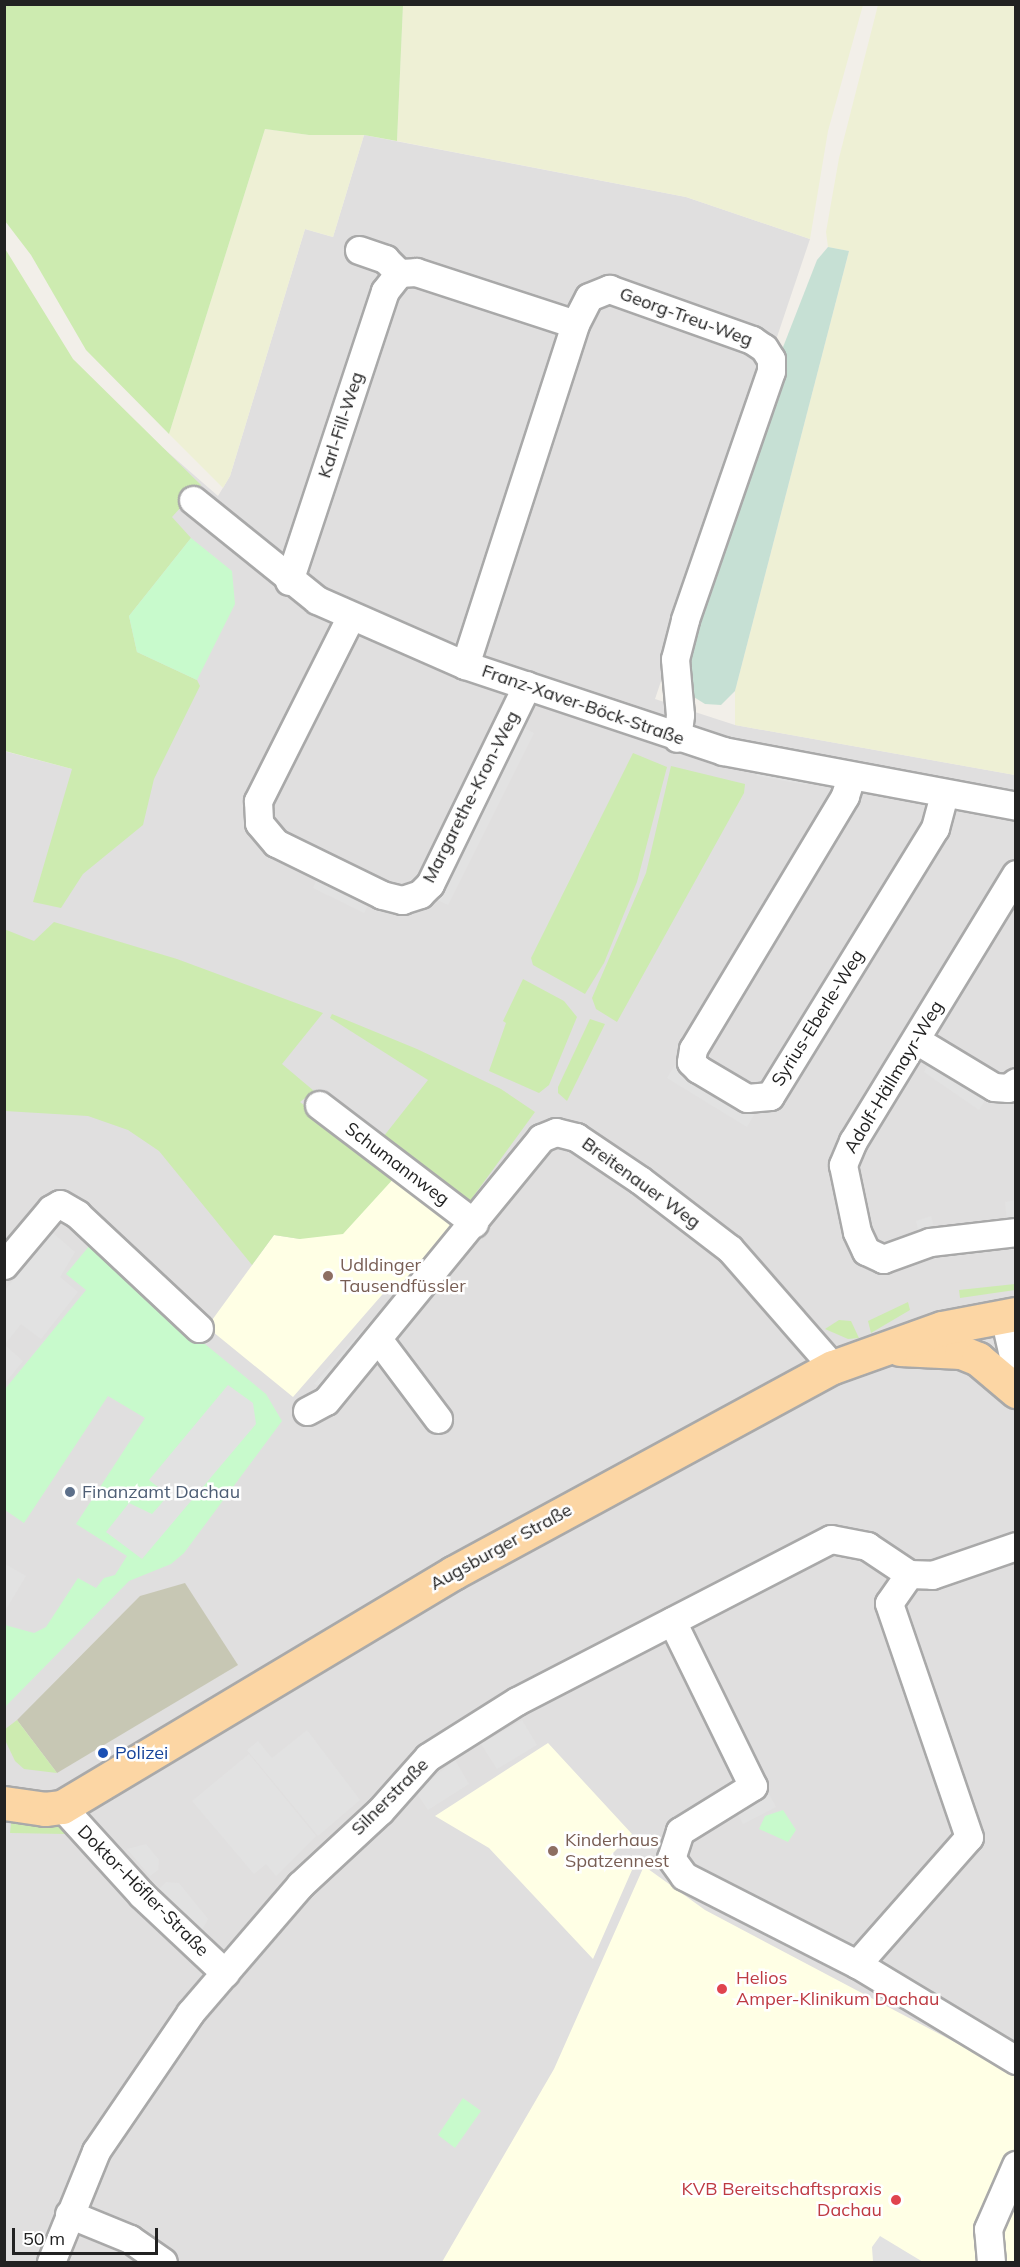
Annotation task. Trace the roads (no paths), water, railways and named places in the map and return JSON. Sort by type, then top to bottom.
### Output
[{"type":"main road","name":"Augsburger Straße","points":[[62,1807],[453,1573],[833,1367],[942,1328],[1010,1315]]},
{"type":"main road","points":[[884,1347],[961,1352],[978,1359],[1016,1391]]},
{"type":"main road","points":[[4,1803],[45,1809],[62,1807]]},
{"type":"street","points":[[359,250],[385,259],[399,273],[416,272],[575,324]]},
{"type":"street","name":"Karl-Fill-Weg","points":[[289,581],[385,291],[399,273]]},
{"type":"street","name":"Georg-Treu-Weg","points":[[465,665],[575,324],[589,297],[609,289],[752,340],[764,348],[771,359],[771,371],[678,650],[677,738]]},
{"type":"street","name":"Franz-Xaver-Böck-Straße","points":[[193,500],[289,581],[350,618],[465,665],[677,738],[851,777],[1016,806]]},
{"type":"street","name":"Margarethe-Kron-Weg","points":[[350,618],[258,801],[259,823],[276,843],[382,895],[402,900],[420,894],[430,884],[527,685]]},
{"type":"street","name":"Syrius-Eberle-Weg","points":[[851,777],[845,796],[693,1049],[692,1062],[698,1069],[747,1098],[756,1100],[770,1096],[935,828],[944,794]]},
{"type":"street","name":"Adolf-Hällmayr-Weg","points":[[1016,874],[843,1165],[857,1232],[866,1251],[883,1259],[930,1242],[1016,1232]]},
{"type":"street","points":[[916,1040],[994,1087],[1008,1088],[1016,1082]]},
{"type":"street","name":"Schumannweg","points":[[319,1105],[474,1223]]},
{"type":"street","name":"Breitenauer Weg","points":[[307,1411],[326,1401],[474,1223],[541,1138],[556,1131],[576,1137],[640,1180],[730,1249],[833,1367]]},
{"type":"street","points":[[4,1265],[51,1209],[60,1204],[78,1214],[199,1328]]},
{"type":"street","points":[[1010,1315],[1016,1369]]},
{"type":"street","points":[[378,1339],[438,1419]]},
{"type":"street","name":"Silnerstraße","points":[[51,2262],[96,2151],[190,2013],[300,1886],[380,1811],[428,1757],[517,1701],[831,1539],[867,1546],[909,1574]]},
{"type":"street","points":[[857,1964],[969,1837],[889,1603],[909,1574],[932,1575],[1016,1546]]},
{"type":"street","points":[[672,1620],[753,1786],[680,1831],[671,1858],[684,1876],[857,1964],[1016,2060]]},
{"type":"street","name":"Doktor-Höfler-Straße","points":[[62,1807],[142,1895],[225,1973]]},
{"type":"street","points":[[986,2260],[988,2229],[1016,2164]]},
{"type":"street","points":[[69,2214],[130,2240],[163,2262]]},
{"type":"place","name":"Udldinger Tausendfüssler","points":[[328,1276]]},
{"type":"place","name":"Finanzamt Dachau","points":[[70,1492]]},
{"type":"place","name":"Polizei","points":[[103,1753]]},
{"type":"place","name":"Kinderhaus Spatzennest","points":[[553,1851]]},
{"type":"place","name":"Helios Amper-Klinikum Dachau","points":[[722,1989]]},
{"type":"place","name":"KVB Bereitschaftspraxis Dachau","points":[[896,2200]]}]
